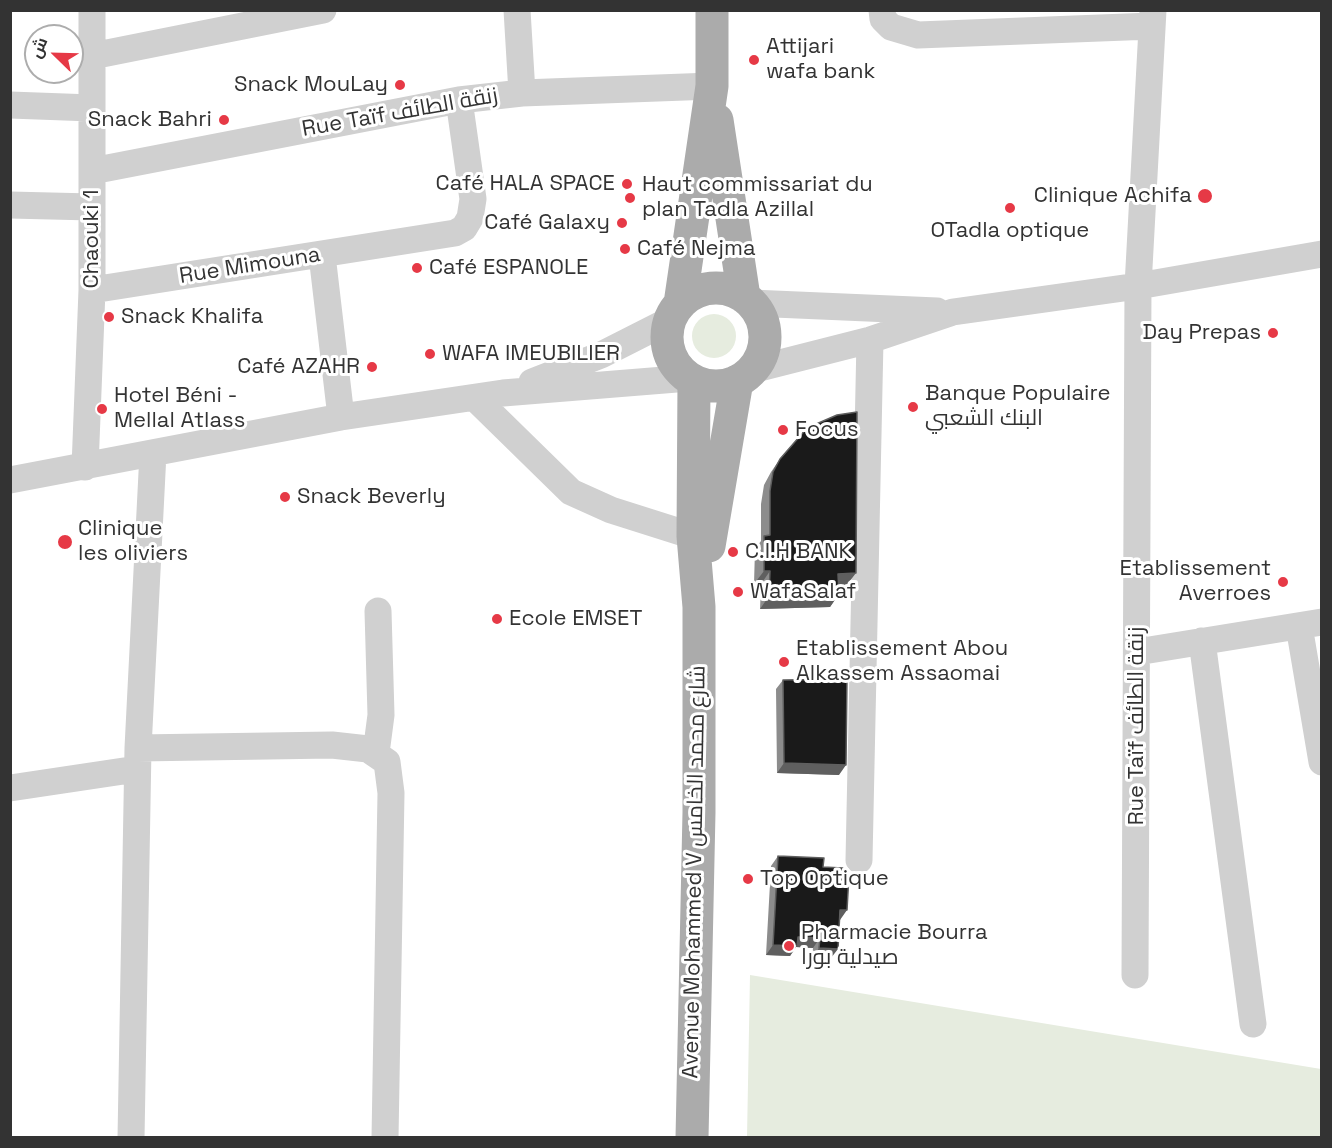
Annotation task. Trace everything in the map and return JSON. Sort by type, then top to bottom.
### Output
[{"type":"main road","points":[[712,10],[712,86],[675,312],[667,333],[670,352],[679,369],[691,379],[723,386],[745,375],[761,357],[764,343],[760,315],[748,300],[712,86]]},
{"type":"main road","points":[[675,312],[704,289],[718,288],[748,300]]},
{"type":"main road","points":[[699,607],[745,375]]},
{"type":"main road","points":[[691,379],[693,536],[699,607]]},
{"type":"main road","name":"Avenue Mohammed V شارع محمد الخامس","points":[[692,1137],[699,812],[699,607]]},
{"type":"street","name":"Chaouki 1","points":[[85,467],[92,290],[92,10]]},
{"type":"street","points":[[92,56],[235,19],[322,10]]},
{"type":"street","points":[[517,10],[522,93]]},
{"type":"street","points":[[882,10],[883,19],[891,27],[918,35],[1091,19],[1152,18]]},
{"type":"street","name":"Rue Taïf زنقة الطائف","points":[[1135,975],[1138,286],[1152,18]]},
{"type":"street","name":"Rue Taïf زنقة الطائف","points":[[92,171],[459,100],[522,93],[712,86]]},
{"type":"street","name":"Rue Mimouna","points":[[92,290],[456,233],[464,228],[471,216],[473,192],[459,100]]},
{"type":"street","points":[[10,105],[92,108]]},
{"type":"street","points":[[10,205],[92,207]]},
{"type":"street","points":[[745,375],[870,340],[953,312],[1138,286],[1322,254]]},
{"type":"street","points":[[322,255],[341,417]]},
{"type":"street","points":[[748,300],[953,312]]},
{"type":"street","points":[[503,393],[601,355],[675,312]]},
{"type":"street","points":[[859,860],[870,340]]},
{"type":"street","points":[[10,480],[341,417],[503,393],[691,379]]},
{"type":"street","points":[[475,398],[571,492],[610,510],[693,536]]},
{"type":"street","points":[[131,1137],[137,759],[153,453]]},
{"type":"street","points":[[376,753],[381,715],[378,611]]},
{"type":"street","points":[[1137,652],[1310,624],[1322,762]]},
{"type":"street","points":[[1202,641],[1253,1024]]},
{"type":"street","points":[[10,788],[137,759],[332,745],[357,747],[376,753],[387,762],[391,793],[385,1137]]},
{"type":"shaded area","points":[[714,314],[723,315],[730,320],[735,327],[735,345],[730,352],[723,357],[714,358],[705,357],[698,352],[693,345],[692,336],[693,327],[698,320],[705,315]]},
{"type":"shaded area","points":[[750,975],[1321,1069],[1321,1137],[747,1137]]},
{"type":"building","points":[[857,412],[856,573],[838,574],[839,594],[769,596],[770,571],[764,571],[764,536],[770,535],[770,491],[773,472],[780,459],[807,428],[837,415]]},
{"type":"building","points":[[847,679],[846,765],[784,763],[783,680]]},
{"type":"building","points":[[778,856],[824,858],[823,867],[843,868],[843,874],[849,875],[847,910],[840,910],[838,949],[819,948],[820,938],[798,937],[797,946],[773,945]]},
{"type":"place","name":"Attijari wafa bank","points":[[754,60]]},
{"type":"place","name":"Snack MouLay","points":[[400,85]]},
{"type":"place","name":"Snack Bahri","points":[[224,120]]},
{"type":"place","name":"Café HALA SPACE","points":[[627,184]]},
{"type":"place","name":"Clinique Achifa","points":[[1205,196]]},
{"type":"place","name":"Haut commissariat du plan Tadla Azillal","points":[[630,198]]},
{"type":"place","name":"OTadla optique","points":[[1010,208]]},
{"type":"place","name":"Café Galaxy","points":[[622,223]]},
{"type":"place","name":"Café Nejma","points":[[625,249]]},
{"type":"place","name":"Café ESPANOLE","points":[[417,268]]},
{"type":"place","name":"Snack Khalifa","points":[[109,317]]},
{"type":"place","name":"Day Prepas","points":[[1273,333]]},
{"type":"place","name":"WAFA IMEUBILIER","points":[[430,354]]},
{"type":"place","name":"Café AZAHR","points":[[372,367]]},
{"type":"place","name":"Banque Populaire البنك الشعبي","points":[[913,407]]},
{"type":"place","name":"Hotel Béni - Mellal Atlass","points":[[102,409]]},
{"type":"place","name":"Focus","points":[[783,430]]},
{"type":"place","name":"Snack Beverly","points":[[285,497]]},
{"type":"place","name":"Clinique les oliviers","points":[[65,542]]},
{"type":"place","name":"C.I.H BANK","points":[[733,552]]},
{"type":"place","name":"Etablissement Averroes","points":[[1283,582]]},
{"type":"place","name":"WafaSalaf","points":[[738,592]]},
{"type":"place","name":"Ecole EMSET","points":[[497,619]]},
{"type":"place","name":"Etablissement Abou Alkassem Assaomai","points":[[784,662]]},
{"type":"place","name":"Top Optique","points":[[748,879]]},
{"type":"place","name":"Pharmacie Bourra صيدلية بورا","points":[[789,946]]}]
